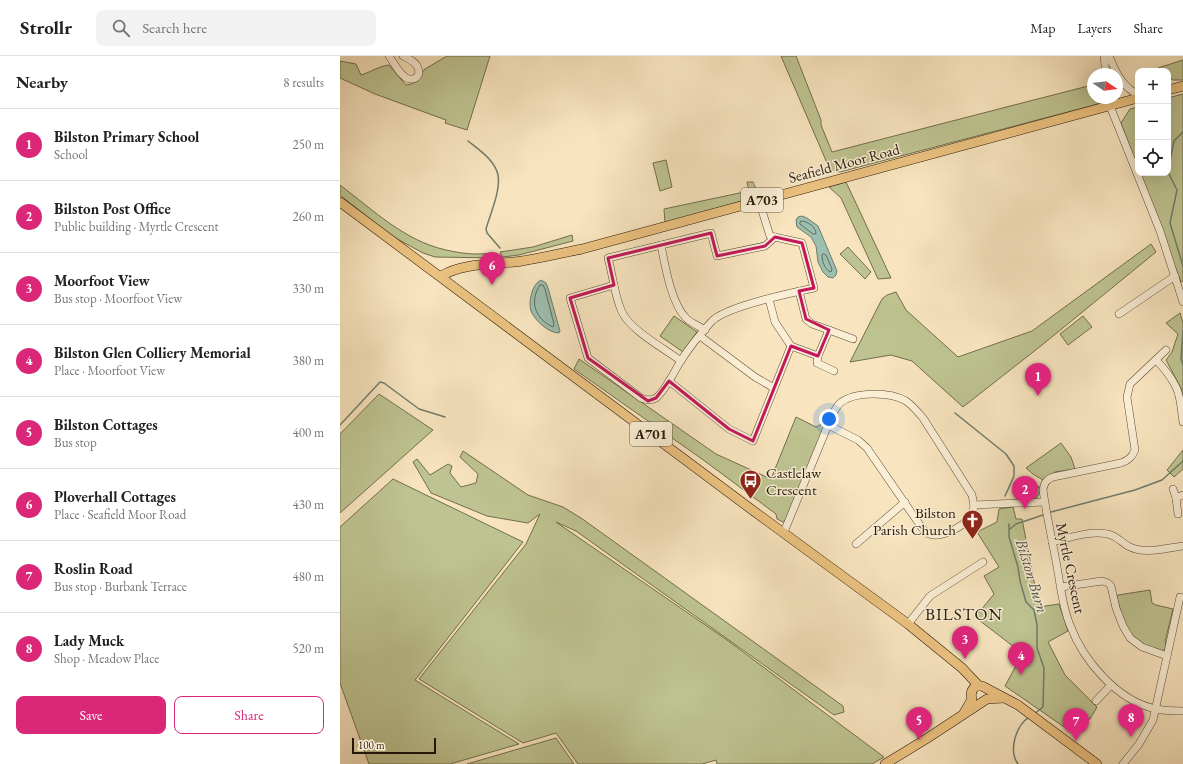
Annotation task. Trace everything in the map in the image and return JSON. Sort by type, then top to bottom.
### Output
[{"type":"main road","points":[[1171,89],[1183,86]]},
{"type":"main road","name":"Seafield Moor Road","points":[[1123,100],[1135,98]]},
{"type":"main road","name":"Seafield Moor Road","points":[[441,276],[462,267],[521,261],[582,249],[759,201],[1103,104]]},
{"type":"main road","name":"A701","points":[[340,202],[441,276],[754,512],[784,532],[908,624],[967,673],[977,691]]},
{"type":"main road","points":[[977,691],[1004,698],[1018,705],[1097,764]]},
{"type":"main road","points":[[885,764],[964,714],[984,700],[988,695],[977,691]]},
{"type":"main road","points":[[977,691],[978,703],[984,700],[1004,698]]},
{"type":"main road","points":[[964,714],[977,691]]},
{"type":"street","points":[[389,56],[400,73],[405,77],[414,79],[419,73],[418,68],[413,61],[404,56]]},
{"type":"street","points":[[1104,56],[1105,68]]},
{"type":"street","points":[[1109,56],[1122,80],[1135,93]]},
{"type":"street","points":[[1111,104],[1160,231],[1183,302]]},
{"type":"street","points":[[614,284],[570,298],[588,358],[641,398],[648,400],[656,398],[670,381],[681,361],[714,320],[729,311],[814,288],[802,243],[770,236],[759,201]]},
{"type":"street","points":[[681,361],[626,320],[621,311],[608,258],[711,233],[717,256],[765,246],[774,237]]},
{"type":"street","points":[[661,245],[669,280],[678,307],[686,319],[755,377],[774,388]]},
{"type":"street","points":[[1119,314],[1175,276]]},
{"type":"street","points":[[799,291],[806,319],[812,324],[853,339]]},
{"type":"street","points":[[769,299],[775,322],[791,346],[818,356]]},
{"type":"street","points":[[829,330],[818,356],[817,363],[834,371]]},
{"type":"street","points":[[670,381],[729,429],[753,441],[791,346]]},
{"type":"street","points":[[1166,350],[1156,360],[1176,386],[1183,422]]},
{"type":"street","name":"Myrtle Crescent","points":[[1156,360],[1130,384],[1127,397],[1135,450],[1132,456],[1128,460],[1121,463],[1053,477],[1047,480],[1043,490],[1063,603],[1070,625],[1087,658],[1111,685],[1138,702],[1156,710],[1183,711]]},
{"type":"street","points":[[784,532],[828,425],[833,413],[840,404],[848,399],[864,395],[892,396],[905,401],[914,408],[923,418],[972,495],[974,505],[973,512],[968,520],[942,535],[928,534],[922,528],[867,448],[858,440],[828,425]]},
{"type":"street","points":[[1173,489],[1178,514]]},
{"type":"street","points":[[1176,498],[1183,495]]},
{"type":"street","points":[[856,544],[905,502]]},
{"type":"street","points":[[974,505],[1044,502]]},
{"type":"street","points":[[1052,542],[1098,532],[1117,537],[1127,546],[1136,550],[1147,551],[1183,546]]},
{"type":"street","points":[[908,624],[930,596],[983,562]]},
{"type":"street","points":[[1061,587],[1102,581],[1108,583],[1111,586],[1123,626],[1130,638],[1142,648],[1167,656]]},
{"type":"street","points":[[1123,764],[1150,727],[1156,710],[1179,597]]},
{"type":"street","points":[[1096,701],[1111,685]]},
{"type":"highlighted area","points":[[711,233],[717,256],[765,246],[775,237],[802,243],[814,288],[799,291],[806,319],[829,330],[818,356],[791,346],[753,441],[729,429],[669,381],[656,398],[648,401],[588,358],[570,298],[614,285],[608,258]]},
{"type":"green space","points":[[447,56],[490,56],[467,130],[445,123],[446,120],[375,94],[340,78],[340,61],[356,64],[361,75],[389,65],[406,85],[412,84],[425,69]]},
{"type":"green space","points":[[781,56],[796,56],[832,152],[1087,86],[1087,104],[1098,104],[840,172],[830,170]]},
{"type":"green space","points":[[1183,60],[1183,80],[1171,79],[1171,68],[1158,68]]},
{"type":"green space","points":[[1183,94],[1183,281],[1181,282],[1141,176],[1171,176],[1171,97]]},
{"type":"green space","points":[[1135,108],[1135,160],[1121,123],[1130,109]]},
{"type":"green space","points":[[666,160],[672,187],[660,191],[653,163]]},
{"type":"green space","points":[[747,182],[753,182],[759,196],[665,223],[664,209],[749,191]]},
{"type":"green space","points":[[846,182],[891,278],[878,279],[841,198],[829,187]]},
{"type":"green space","points":[[340,185],[390,224],[417,240],[446,250],[472,254],[494,254],[495,258],[435,257],[423,253],[390,235],[340,195]]},
{"type":"green space","points":[[572,235],[573,241],[519,255],[502,257],[500,252],[533,247]]},
{"type":"green space","points":[[1151,244],[1156,252],[963,407],[912,361],[891,355],[850,362],[882,299],[887,295],[896,292],[906,310],[958,357],[1032,331]]},
{"type":"green space","points":[[848,247],[871,272],[865,279],[840,254]]},
{"type":"green space","points":[[1180,313],[1183,323],[1183,398],[1181,388],[1166,360],[1172,352],[1178,334],[1166,323]]},
{"type":"green space","points":[[674,316],[697,332],[683,352],[660,336]]},
{"type":"green space","points":[[1083,316],[1092,327],[1068,345],[1060,334]]},
{"type":"green space","points":[[579,359],[716,454],[771,479],[796,417],[816,427],[826,422],[785,521],[783,522],[777,519],[776,514],[702,459],[574,369]]},
{"type":"green space","points":[[379,394],[433,430],[340,513],[340,434]]},
{"type":"green space","points":[[1061,443],[1071,457],[1075,469],[1055,472],[1043,480],[1026,468]]},
{"type":"green space","points":[[1183,450],[1183,469],[1174,477],[1167,470]]},
{"type":"green space","points":[[463,451],[528,495],[563,507],[581,518],[843,706],[844,712],[834,715],[576,531],[556,522],[727,640],[884,757],[872,764],[717,764],[716,760],[702,764],[578,764],[556,733],[523,743],[419,679],[526,544],[540,514],[528,523],[487,516],[431,493],[413,462],[417,459],[430,475],[448,464],[452,466],[450,473],[461,487],[476,483],[478,474],[460,457]]},
{"type":"green space","points":[[393,479],[523,542],[415,680],[519,744],[450,764],[369,764],[340,683],[340,527]]},
{"type":"green space","points":[[1034,483],[1039,487],[1040,492],[1036,499],[1022,500],[1022,495]]},
{"type":"green space","points":[[1013,507],[1016,519],[1022,519],[1039,607],[1059,604],[1068,631],[1048,642],[1065,675],[1097,707],[1090,719],[1077,719],[1067,729],[1005,686],[1017,664],[1008,657],[1014,647],[975,617],[994,594],[984,576],[999,567],[977,532],[997,522],[999,509]]},
{"type":"green space","points":[[1150,590],[1152,603],[1173,609],[1165,642],[1165,649],[1162,651],[1144,645],[1133,636],[1126,624],[1117,598],[1118,595]]},
{"type":"green space","points":[[556,738],[574,764],[467,764]]},
{"type":"water","points":[[802,216],[818,226],[837,271],[833,278],[828,277],[823,272],[818,262],[816,246],[811,237],[797,227],[796,220],[798,217]]},
{"type":"water","points":[[541,280],[546,283],[548,288],[560,331],[559,333],[551,331],[543,326],[531,311],[530,303],[533,289]]},
{"type":"waterway","points":[[1171,156],[1174,141],[1183,132]]},
{"type":"waterway","points":[[468,141],[490,160],[498,175],[499,181],[497,195],[486,229],[487,233],[500,248]]},
{"type":"waterway","points":[[1170,176],[1177,190],[1170,223],[1183,266]]},
{"type":"waterway","points":[[1183,330],[1181,359],[1183,365]]},
{"type":"waterway","points":[[340,425],[380,382],[384,383],[419,409],[445,417]]},
{"type":"waterway","points":[[955,413],[1006,454],[1014,466],[1014,476],[1005,496]]},
{"type":"waterway","points":[[1051,512],[1135,490],[1162,480],[1183,461]]},
{"type":"waterway","points":[[1010,529],[1016,524],[1043,515]]},
{"type":"waterway","name":"Bilston Burn","points":[[1009,524],[1009,537],[1026,602],[1034,610],[1037,625],[1037,648],[1044,668],[1043,707],[1034,714]]},
{"type":"waterway","name":"Bilston Burn","points":[[1018,764],[1014,752],[1015,739],[1020,726],[1029,717]]},
{"type":"place","name":"Ploverhall Cottages","points":[[492,285]]},
{"type":"place","name":"Bilston Primary School","points":[[1038,396]]},
{"type":"place","name":"Castlelaw Crescent","points":[[750,500]]},
{"type":"place","name":"Bilston Post Office","points":[[1025,509]]},
{"type":"place","name":"Bilston Parish Church","points":[[972,540]]},
{"type":"place","name":"Moorfoot View","points":[[965,659]]},
{"type":"place","name":"Bilston Glen Colliery Memorial","points":[[1021,675]]},
{"type":"place","name":"Lady Muck","points":[[1131,737]]},
{"type":"place","name":"Bilston Cottages","points":[[919,740]]},
{"type":"place","name":"Roslin Road","points":[[1076,741]]},
{"type":"district","name":"BILSTON","points":[[964,614]]}]
